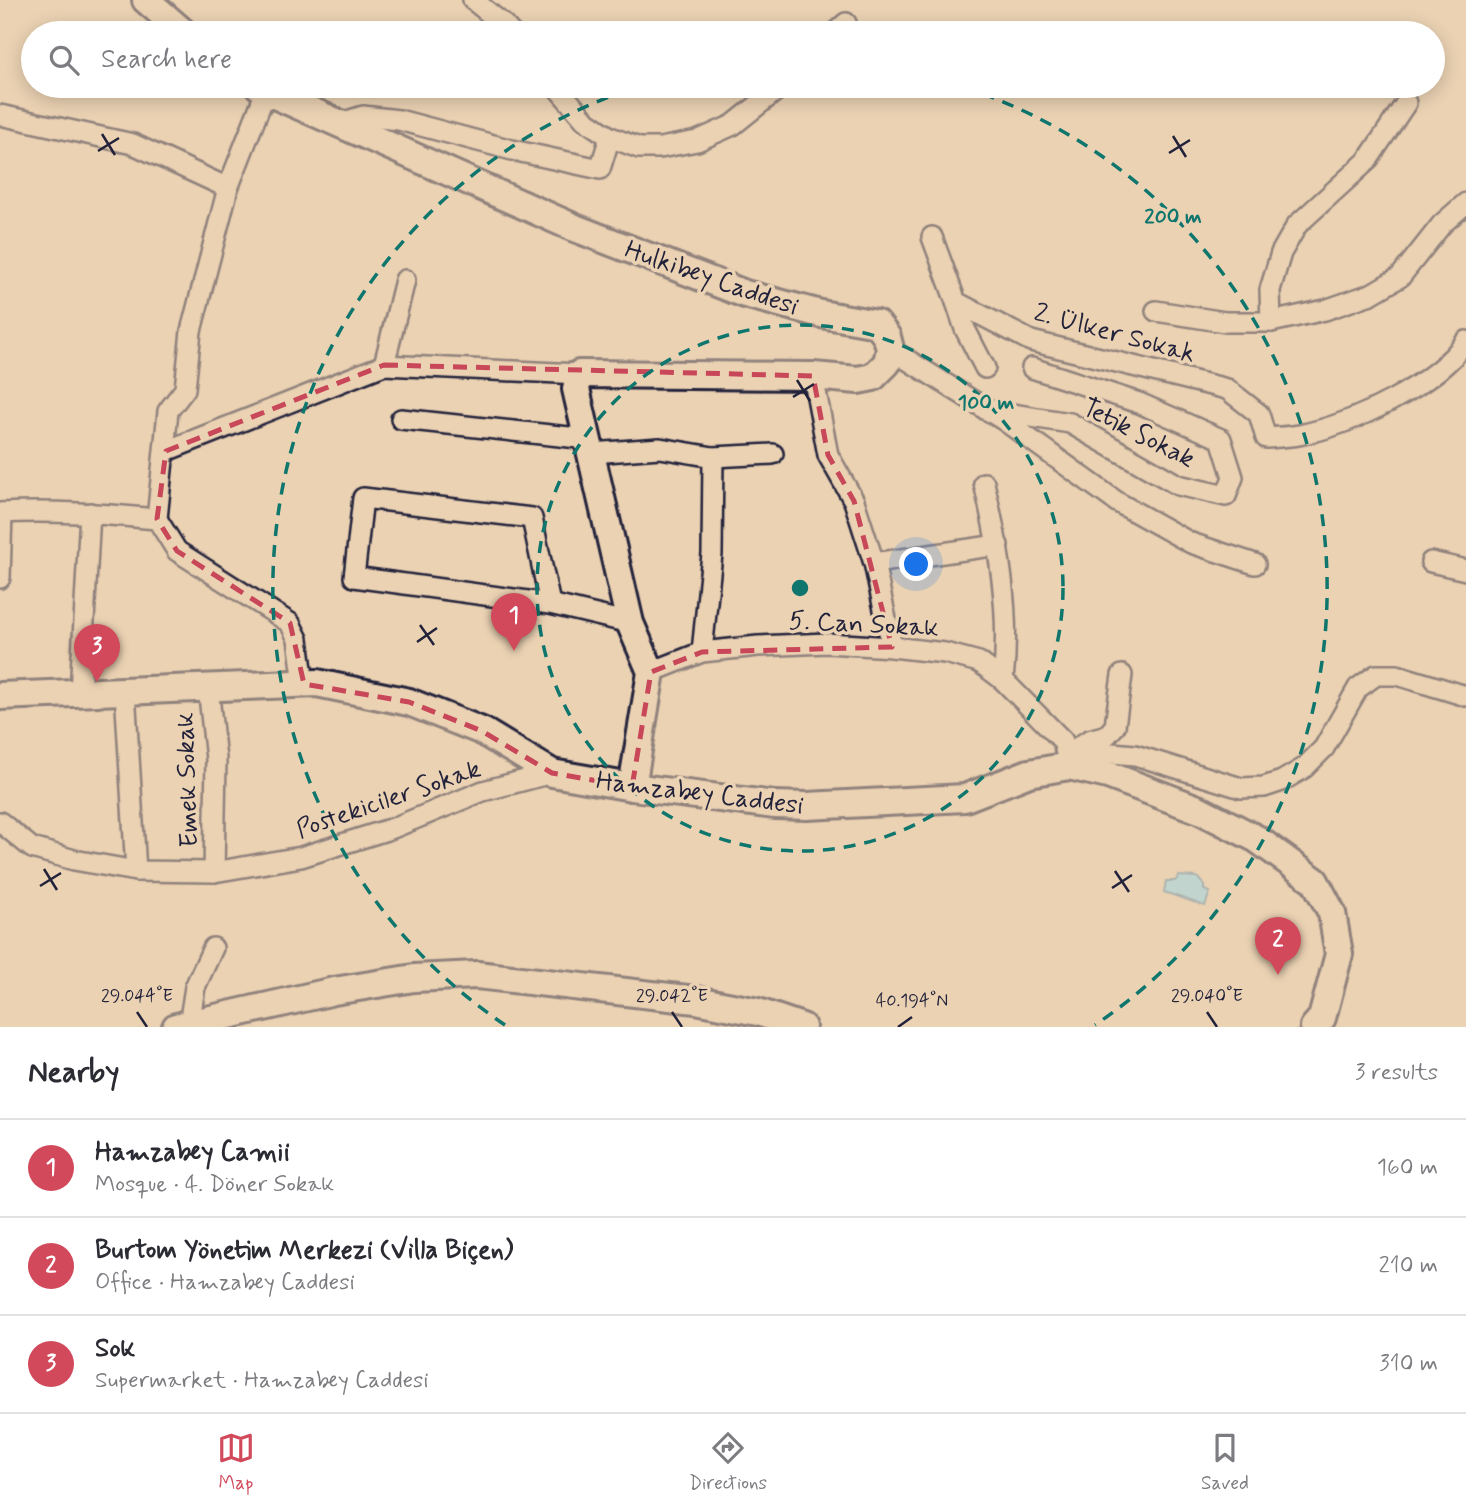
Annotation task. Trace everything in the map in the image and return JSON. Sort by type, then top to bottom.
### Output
[{"type":"main road","points":[[146,0],[170,21]]},
{"type":"main road","name":"Hulkibey Caddesi","points":[[285,98],[575,228],[745,294],[821,314],[877,324],[887,337],[890,349]]},
{"type":"main road","points":[[632,787],[650,671],[631,623],[576,389],[579,374],[813,376],[858,380],[873,377],[887,363],[890,349]]},
{"type":"main road","name":"Hamzabey Caddesi","points":[[0,696],[317,683],[409,702],[482,731],[552,773],[632,787],[775,805],[834,805],[965,798],[1029,773],[1069,765],[1108,775],[1200,810],[1257,839],[1315,881],[1332,913],[1339,954],[1322,1018],[1314,1027]]},
{"type":"main road","points":[[183,1026],[334,991],[414,978],[478,975],[696,1000],[758,1012],[802,1027]]},
{"type":"street","points":[[473,0],[500,21]]},
{"type":"street","points":[[260,98],[228,188],[191,331],[185,389],[168,411],[157,519],[177,551],[290,623],[298,639],[304,684]]},
{"type":"street","points":[[566,98],[585,120],[610,137],[639,148],[660,148],[698,141],[733,125],[767,98]]},
{"type":"street","points":[[1271,322],[1270,290],[1281,253],[1297,225],[1367,161],[1406,103]]},
{"type":"street","points":[[0,115],[133,144],[228,188]]},
{"type":"street","points":[[341,123],[363,116],[399,120],[512,150],[600,169],[610,137]]},
{"type":"street","points":[[1156,311],[1226,322],[1271,322],[1325,310],[1360,298],[1400,276],[1442,224],[1466,203]]},
{"type":"street","points":[[932,237],[965,329],[985,368]]},
{"type":"street","points":[[384,365],[405,280]]},
{"type":"street","name":"2. Ülker Sokak","points":[[956,302],[1031,341],[1227,389],[1259,414],[1266,439],[1300,435],[1363,415],[1423,383],[1455,356],[1466,341]]},
{"type":"street","points":[[890,349],[986,410],[1117,502],[1191,543],[1255,564]]},
{"type":"street","points":[[166,451],[384,365],[579,374]]},
{"type":"street","name":"Tetik Sokak","points":[[986,410],[1070,423],[1178,485],[1226,496],[1233,477],[1220,439],[1139,403],[1032,368]]},
{"type":"street","points":[[813,376],[828,455],[854,501],[874,563],[892,647]]},
{"type":"street","points":[[401,419],[590,446],[660,447],[713,457],[773,454]]},
{"type":"street","points":[[702,652],[712,555],[713,457]]},
{"type":"street","points":[[984,483],[998,545],[1007,645],[1003,680]]},
{"type":"street","points":[[550,604],[532,518],[363,498],[354,576],[550,604],[631,623]]},
{"type":"street","points":[[0,578],[1,513],[90,513],[157,519]]},
{"type":"street","points":[[80,693],[90,513]]},
{"type":"street","points":[[874,563],[998,545]]},
{"type":"street","points":[[1431,562],[1466,570]]},
{"type":"street","name":"5. Can Sokak","points":[[650,671],[702,652],[827,643],[945,653],[979,662],[1003,680],[1063,741],[1069,765]]},
{"type":"street","points":[[1069,765],[1072,751],[1089,740],[1107,735],[1115,726],[1122,675]]},
{"type":"street","points":[[1069,765],[1100,752],[1135,755],[1241,788],[1264,787],[1282,781],[1304,768],[1324,748],[1358,688],[1376,675],[1397,675],[1466,696]]},
{"type":"street","name":"Emek Sokak","points":[[208,687],[216,759],[214,872]]},
{"type":"street","points":[[125,691],[136,871]]},
{"type":"street","name":"Postekiciler Sokak","points":[[0,822],[32,848],[74,860],[136,871],[214,872],[301,857],[393,828],[483,790],[552,773]]},
{"type":"street","points":[[183,1026],[195,987],[213,948]]},
{"type":"highlighted area","points":[[384,365],[813,376],[828,455],[854,501],[892,647],[702,652],[651,672],[632,787],[552,773],[482,731],[409,702],[304,684],[290,623],[177,551],[157,519],[166,451]]},
{"type":"water","points":[[1179,876],[1197,877],[1204,885],[1204,890],[1210,892],[1205,906],[1164,892],[1166,881],[1175,881]]},
{"type":"place","name":"Hamzabey Camii","points":[[514,651]]},
{"type":"place","name":"Sok","points":[[97,682]]},
{"type":"place","name":"Burtom Yönetim Merkezi (Villa Biçen)","points":[[1278,975]]}]
